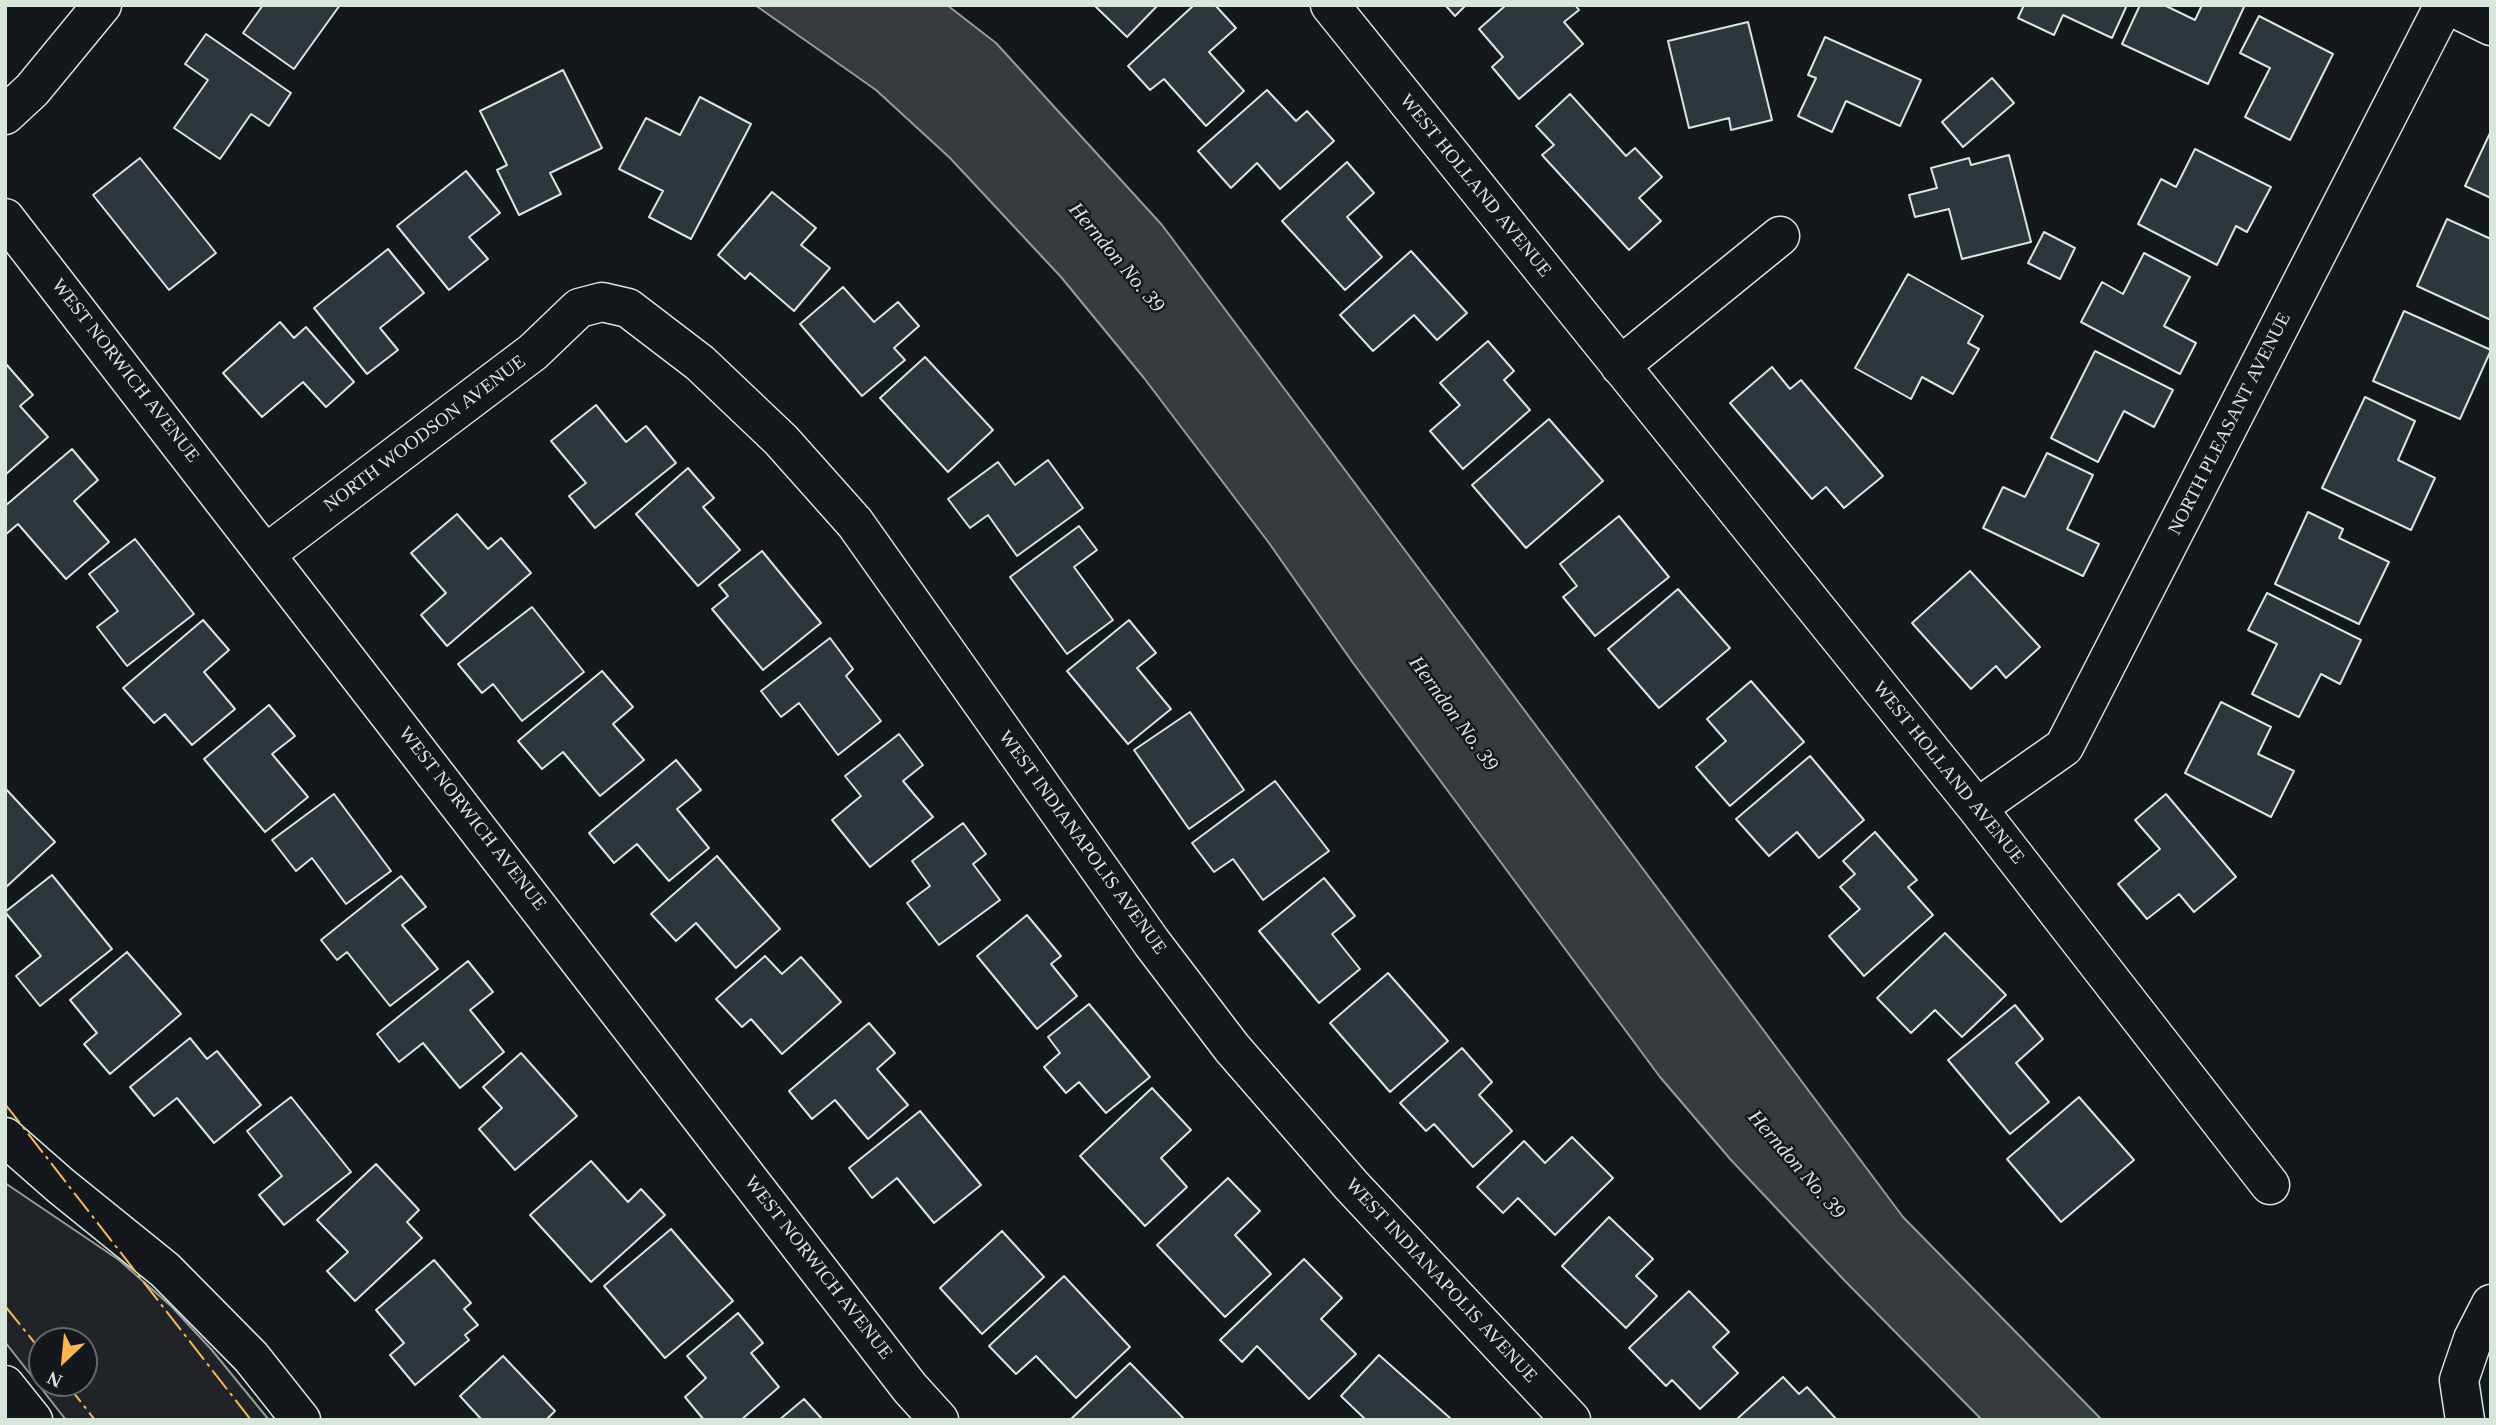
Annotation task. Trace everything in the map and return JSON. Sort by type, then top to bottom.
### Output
[{"type":"street","points":[[5,115],[32,90],[102,5]]},
{"type":"street","name":"WEST HOLLAND AVENUE","points":[[1330,5],[1977,808],[2270,1185]]},
{"type":"street","points":[[2446,5],[2491,26]]},
{"type":"street","name":"NORTH PLEASANT AVENUE","points":[[1977,808],[2064,747],[2446,5]]},
{"type":"street","name":"WEST NORWICH AVENUE","points":[[5,218],[910,1388],[939,1420]]},
{"type":"street","points":[[1620,366],[1780,236]]},
{"type":"street","name":"WEST INDIANAPOLIS AVENUE","points":[[579,309],[601,302],[628,308],[700,363],[781,440],[855,523],[1152,943],[1232,1048],[1351,1185],[1571,1420]]},
{"type":"street","name":"NORTH WOODSON AVENUE","points":[[267,554],[533,352],[579,309]]},
{"type":"street","points":[[5,1137],[165,1270],[251,1357],[301,1420]]},
{"type":"street","points":[[2465,1420],[2459,1381],[2473,1339],[2491,1304]]},
{"type":"street","points":[[5,1385],[33,1420]]},
{"type":"shaded area","points":[[5,1183],[119,1260],[172,1307],[211,1349],[269,1420],[66,1420],[48,1397],[98,1397],[98,1327],[28,1327],[28,1371],[5,1342]]},
{"type":"water","name":"Herndon No. 39","points":[[755,5],[947,5],[996,43],[1162,225],[1903,1217],[2102,1420],[1982,1420],[1845,1281],[1731,1160],[1660,1077],[1353,663],[1269,543],[1144,378],[1061,277],[950,158],[876,90]]},
{"type":"building","points":[[263,5],[340,5],[294,69],[243,33]]},
{"type":"building","points":[[1094,5],[1158,5],[1127,37]]},
{"type":"building","points":[[1194,5],[1215,5],[1236,28],[1209,52],[1244,91],[1206,126],[1164,79],[1150,90],[1128,66]]},
{"type":"building","points":[[1445,5],[1466,5],[1455,16]]},
{"type":"building","points":[[1506,5],[1575,5],[1579,10],[1564,22],[1583,44],[1519,99],[1492,67],[1503,57],[1479,29]]},
{"type":"building","points":[[2024,5],[2127,5],[2112,38],[2063,15],[2054,35],[2018,18]]},
{"type":"building","points":[[2140,5],[2164,5],[2195,20],[2202,5],[2244,7],[2208,84],[2122,44]]},
{"type":"building","points":[[2259,16],[2333,54],[2290,140],[2245,117],[2270,68],[2240,53]]},
{"type":"building","points":[[1748,22],[1772,120],[1731,130],[1729,118],[1689,128],[1668,41]]},
{"type":"building","points":[[206,34],[291,93],[269,126],[251,114],[220,159],[174,128],[208,80],[185,64]]},
{"type":"building","points":[[1825,37],[1921,80],[1900,126],[1846,101],[1832,132],[1798,116],[1816,78],[1808,75]]},
{"type":"building","points":[[563,70],[602,148],[550,173],[561,194],[519,215],[497,170],[507,165],[480,111]]},
{"type":"building","points":[[1992,78],[2014,103],[1963,147],[1942,122]]},
{"type":"building","points":[[1267,90],[1296,121],[1307,111],[1334,141],[1280,189],[1257,163],[1231,188],[1198,151]]},
{"type":"building","points":[[1570,94],[1626,156],[1635,148],[1662,177],[1639,198],[1661,221],[1629,250],[1542,155],[1554,145],[1536,126]]},
{"type":"building","points":[[700,97],[751,124],[691,239],[649,217],[663,191],[619,169],[646,118],[680,135]]},
{"type":"building","points":[[2491,131],[2491,198],[2465,186]]},
{"type":"building","points":[[2195,149],[2271,187],[2247,232],[2236,226],[2217,265],[2138,224],[2161,179],[2176,187]]},
{"type":"building","points":[[2009,155],[2031,242],[1962,259],[1949,209],[1915,217],[1909,195],[1937,188],[1931,168],[1969,158],[1971,165]]},
{"type":"building","points":[[140,158],[216,253],[169,290],[93,195]]},
{"type":"building","points":[[1347,162],[1374,193],[1347,217],[1382,257],[1345,290],[1282,221]]},
{"type":"building","points":[[466,171],[500,213],[469,237],[488,259],[449,290],[397,226]]},
{"type":"building","points":[[772,192],[816,228],[801,245],[830,268],[794,311],[750,273],[745,279],[718,255]]},
{"type":"building","points":[[2447,219],[2491,239],[2491,320],[2417,286]]},
{"type":"building","points":[[2044,232],[2075,248],[2060,279],[2028,263]]},
{"type":"building","points":[[388,249],[424,293],[380,328],[398,350],[367,374],[314,308]]},
{"type":"building","points":[[1411,251],[1467,313],[1437,340],[1414,315],[1373,351],[1340,315]]},
{"type":"building","points":[[2144,253],[2190,277],[2164,326],[2196,343],[2180,374],[2081,322],[2102,282],[2123,294]]},
{"type":"building","points":[[1908,274],[1983,316],[1968,343],[1979,349],[1953,394],[1922,377],[1911,399],[1855,368]]},
{"type":"building","points":[[843,287],[874,322],[898,302],[919,326],[894,348],[905,360],[862,396],[800,324]]},
{"type":"building","points":[[2404,311],[2491,350],[2460,419],[2373,381]]},
{"type":"building","points":[[280,322],[294,338],[306,327],[354,382],[326,407],[303,382],[262,417],[223,373]]},
{"type":"building","points":[[1488,341],[1514,371],[1504,380],[1530,410],[1463,469],[1430,431],[1460,405],[1440,383]]},
{"type":"building","points":[[2095,351],[2173,390],[2154,427],[2124,411],[2098,462],[2051,438]]},
{"type":"building","points":[[925,357],[993,430],[948,472],[880,398]]},
{"type":"building","points":[[6,364],[33,395],[20,406],[48,437],[5,475]]},
{"type":"building","points":[[1772,367],[1790,389],[1801,380],[1883,476],[1844,508],[1826,487],[1812,499],[1730,403]]},
{"type":"building","points":[[2365,397],[2415,421],[2398,460],[2435,478],[2411,530],[2322,488]]},
{"type":"building","points":[[596,405],[626,442],[646,426],[676,463],[595,528],[569,496],[586,483],[551,441]]},
{"type":"building","points":[[1549,419],[1603,481],[1526,548],[1472,485]]},
{"type":"building","points":[[72,449],[98,480],[74,501],[109,542],[66,579],[18,524],[5,535],[5,506]]},
{"type":"building","points":[[2047,453],[2093,475],[2067,529],[2099,544],[2083,576],[1983,528],[2003,487],[2025,497]]},
{"type":"building","points":[[1048,460],[1083,508],[1017,556],[988,515],[970,528],[948,499],[998,462],[1015,485]]},
{"type":"building","points":[[688,468],[714,498],[703,507],[740,550],[698,586],[636,514]]},
{"type":"building","points":[[2308,512],[2343,529],[2339,538],[2389,562],[2359,624],[2275,584]]},
{"type":"building","points":[[457,514],[488,549],[501,538],[531,573],[447,646],[421,615],[446,593],[411,553]]},
{"type":"building","points":[[1619,516],[1669,577],[1595,636],[1563,597],[1577,586],[1560,564]]},
{"type":"building","points":[[1079,526],[1097,550],[1074,567],[1113,620],[1067,654],[1010,577]]},
{"type":"building","points":[[135,539],[194,614],[127,666],[97,627],[118,611],[89,574]]},
{"type":"building","points":[[762,551],[821,623],[763,670],[712,609],[728,596],[719,585]]},
{"type":"building","points":[[1970,571],[2040,647],[2006,678],[1996,666],[1971,689],[1912,623]]},
{"type":"building","points":[[1678,589],[1730,648],[1659,708],[1608,649]]},
{"type":"building","points":[[2267,593],[2361,640],[2340,684],[2321,674],[2299,717],[2252,694],[2277,644],[2248,630]]},
{"type":"building","points":[[532,607],[584,672],[522,721],[493,684],[482,693],[458,664]]},
{"type":"building","points":[[203,620],[229,650],[204,672],[235,709],[192,745],[165,714],[154,723],[123,688]]},
{"type":"building","points":[[1129,620],[1156,653],[1137,668],[1171,709],[1128,744],[1067,671]]},
{"type":"building","points":[[830,638],[853,669],[846,676],[881,721],[838,755],[799,703],[781,717],[761,691]]},
{"type":"building","points":[[602,671],[633,707],[613,724],[644,760],[600,796],[563,752],[542,769],[518,741]]},
{"type":"building","points":[[1751,681],[1804,742],[1730,806],[1696,767],[1726,741],[1707,719]]},
{"type":"building","points":[[2221,702],[2271,727],[2258,754],[2294,771],[2271,817],[2185,773]]},
{"type":"building","points":[[269,705],[295,736],[272,754],[308,797],[265,832],[204,759]]},
{"type":"building","points":[[1190,712],[1244,790],[1189,829],[1134,750]]},
{"type":"building","points":[[899,734],[923,765],[903,781],[933,817],[870,867],[832,820],[861,796],[845,776]]},
{"type":"building","points":[[1810,756],[1864,820],[1819,858],[1797,832],[1769,856],[1736,819]]},
{"type":"building","points":[[676,760],[701,790],[677,809],[709,848],[669,881],[637,844],[614,863],[589,833]]},
{"type":"building","points":[[1275,781],[1329,851],[1263,900],[1233,859],[1214,872],[1192,843]]},
{"type":"building","points":[[5,788],[55,842],[5,888]]},
{"type":"building","points":[[334,794],[391,871],[346,904],[312,858],[296,871],[272,840]]},
{"type":"building","points":[[2166,794],[2236,877],[2194,912],[2179,894],[2147,919],[2118,884],[2160,849],[2135,820]]},
{"type":"building","points":[[963,823],[986,854],[973,864],[1000,900],[939,945],[907,903],[930,886],[912,861]]},
{"type":"building","points":[[1875,832],[1917,880],[1908,887],[1933,915],[1864,976],[1829,936],[1860,909],[1840,887],[1855,874],[1843,861]]},
{"type":"building","points":[[717,856],[780,929],[736,968],[696,923],[676,941],[651,914]]},
{"type":"building","points":[[52,875],[112,949],[40,1006],[16,976],[41,956],[5,912]]},
{"type":"building","points":[[401,876],[426,907],[402,925],[438,969],[390,1006],[347,952],[337,960],[321,940]]},
{"type":"building","points":[[1324,878],[1355,916],[1332,934],[1360,969],[1319,1003],[1259,931]]},
{"type":"building","points":[[1027,915],[1061,956],[1051,964],[1077,996],[1037,1029],[977,956]]},
{"type":"building","points":[[1945,933],[2006,995],[1962,1037],[1935,1010],[1911,1033],[1877,998]]},
{"type":"building","points":[[127,952],[181,1014],[110,1074],[84,1044],[97,1033],[70,1000]]},
{"type":"building","points":[[765,956],[782,974],[801,957],[841,1002],[782,1054],[751,1019],[742,1027],[716,999]]},
{"type":"building","points":[[468,961],[493,992],[470,1010],[504,1052],[460,1088],[423,1043],[399,1062],[377,1034]]},
{"type":"building","points":[[1388,973],[1448,1041],[1390,1092],[1330,1023]]},
{"type":"building","points":[[1089,1004],[1150,1077],[1106,1113],[1079,1082],[1066,1093],[1044,1067],[1060,1053],[1048,1037]]},
{"type":"building","points":[[2015,1005],[2043,1039],[2016,1063],[2049,1102],[2010,1134],[1948,1060]]},
{"type":"building","points":[[869,1023],[895,1053],[877,1069],[908,1105],[868,1139],[835,1100],[812,1119],[789,1091]]},
{"type":"building","points":[[190,1038],[207,1059],[217,1051],[261,1105],[214,1143],[177,1098],[154,1116],[130,1087]]},
{"type":"building","points":[[1462,1048],[1492,1082],[1479,1095],[1512,1131],[1473,1167],[1434,1124],[1426,1131],[1400,1103]]},
{"type":"building","points":[[521,1053],[577,1116],[515,1170],[479,1129],[502,1108],[483,1087]]},
{"type":"building","points":[[1152,1088],[1191,1130],[1161,1158],[1187,1187],[1145,1226],[1080,1156]]},
{"type":"building","points":[[291,1097],[351,1172],[284,1225],[259,1195],[282,1176],[247,1131]]},
{"type":"building","points":[[2079,1097],[2134,1160],[2061,1222],[2007,1159]]},
{"type":"building","points":[[920,1111],[981,1185],[934,1223],[897,1178],[872,1198],[849,1168]]},
{"type":"building","points":[[1572,1137],[1613,1178],[1555,1235],[1518,1198],[1503,1213],[1477,1187],[1524,1141],[1545,1163]]},
{"type":"building","points":[[591,1161],[628,1202],[641,1189],[665,1215],[591,1282],[530,1215]]},
{"type":"building","points":[[376,1164],[419,1210],[407,1222],[422,1238],[355,1301],[327,1271],[348,1252],[317,1220]]},
{"type":"building","points":[[1228,1178],[1260,1211],[1235,1235],[1271,1274],[1225,1317],[1157,1245]]},
{"type":"building","points":[[1609,1217],[1653,1259],[1636,1276],[1657,1296],[1626,1328],[1562,1266]]},
{"type":"building","points":[[671,1229],[733,1301],[665,1358],[604,1286]]},
{"type":"building","points":[[1002,1231],[1044,1277],[982,1334],[940,1288]]},
{"type":"building","points":[[1304,1259],[1342,1298],[1321,1319],[1356,1354],[1309,1399],[1257,1346],[1242,1362],[1220,1340]]},
{"type":"building","points":[[434,1260],[471,1303],[464,1309],[478,1325],[465,1335],[469,1340],[415,1385],[390,1355],[404,1343],[376,1310]]},
{"type":"building","points":[[1064,1276],[1130,1347],[1076,1398],[1036,1356],[1016,1374],[989,1346]]},
{"type":"building","points":[[1689,1291],[1729,1332],[1713,1347],[1738,1373],[1700,1409],[1672,1380],[1666,1386],[1629,1348]]},
{"type":"building","points":[[738,1313],[763,1343],[751,1353],[779,1387],[741,1420],[704,1420],[685,1397],[706,1378],[687,1356]]},
{"type":"building","points":[[1379,1355],[1450,1418],[1366,1420],[1341,1396]]},
{"type":"building","points":[[503,1356],[555,1411],[546,1420],[482,1420],[460,1396]]},
{"type":"building","points":[[1130,1363],[1185,1420],[1070,1420]]},
{"type":"building","points":[[1783,1377],[1799,1394],[1807,1387],[1837,1420],[1736,1420]]},
{"type":"building","points":[[804,1399],[823,1420],[779,1420]]},
{"type":"power","points":[[5,1104],[251,1420]]},
{"type":"power","points":[[5,1306],[28,1335]]},
{"type":"power","points":[[77,1397],[95,1420]]}]
